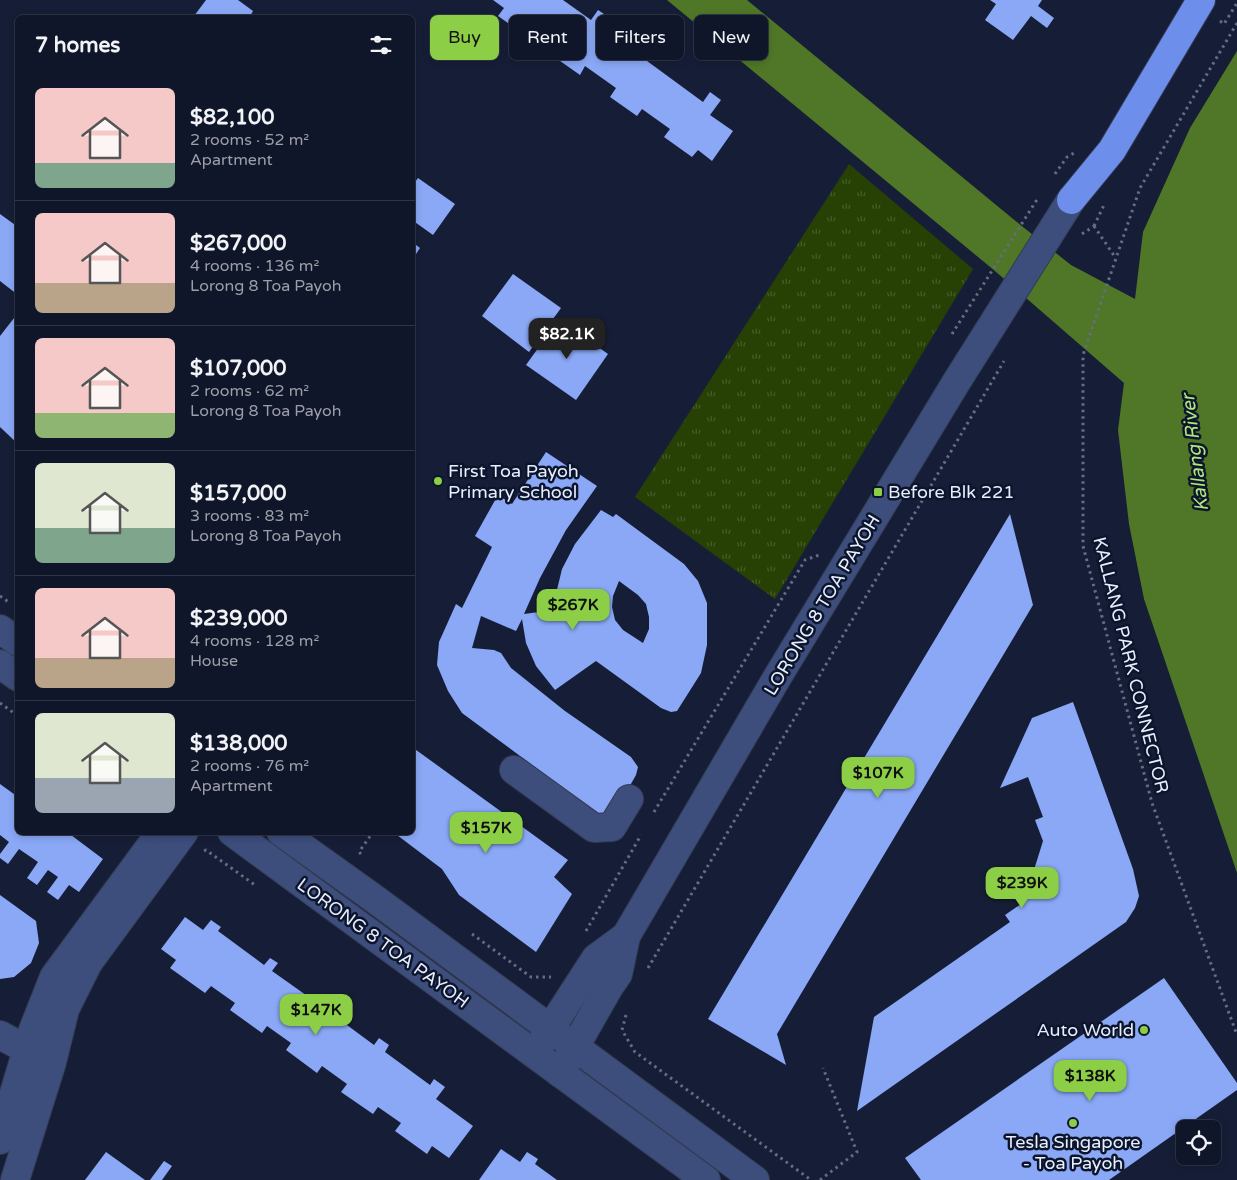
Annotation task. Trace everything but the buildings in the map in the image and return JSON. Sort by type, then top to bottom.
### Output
[{"type":"highway","points":[[1070,219],[1195,6]]},
{"type":"street","name":"LORONG 8 TOA PAYOH","points":[[560,1073],[618,974],[626,936],[778,676],[991,328],[1070,219]]},
{"type":"street","points":[[0,629],[15,640]]},
{"type":"street","points":[[0,664],[15,674]]},
{"type":"street","points":[[514,770],[594,828],[604,829],[612,827],[629,799]]},
{"type":"street","points":[[0,1140],[33,1030],[54,976],[159,835]]},
{"type":"street","points":[[15,1180],[52,1062],[65,1009],[88,963],[182,835]]},
{"type":"street","name":"LORONG 8 TOA PAYOH","points":[[236,835],[706,1180]]},
{"type":"street","name":"LORONG 8 TOA PAYOH","points":[[285,835],[755,1180]]},
{"type":"street","name":"LORONG 8 TOA PAYOH","points":[[534,1054],[596,958],[626,936]]},
{"type":"street","points":[[0,1035],[52,1062]]},
{"type":"path","name":"KALLANG PARK CONNECTOR","points":[[1237,23],[1140,188],[1083,355],[1083,546],[1152,803],[1237,1035]]},
{"type":"path","points":[[949,340],[1028,212]]},
{"type":"path","points":[[1070,219],[1094,226],[1115,258]]},
{"type":"path","points":[[644,975],[1006,358]]},
{"type":"path","points":[[653,814],[805,560],[822,554]]},
{"type":"path","points":[[0,703],[15,714]]},
{"type":"path","points":[[582,937],[644,830]]},
{"type":"path","points":[[359,852],[371,835]]},
{"type":"path","points":[[820,1180],[857,1152],[823,1068]]},
{"type":"green space","points":[[849,164],[973,269],[775,599],[635,497]]},
{"type":"water","points":[[667,0],[747,0],[765,15],[694,15],[694,22]]},
{"type":"water","name":"Kallang River","points":[[768,17],[1071,265],[1135,299],[1143,232],[1190,128],[1237,51],[1237,873],[1144,599],[1129,524],[1118,430],[1124,383],[995,271],[740,60],[768,60]]},
{"type":"place","name":"First Toa Payoh Primary School","points":[[438,481]]},
{"type":"place","name":"Before Blk 221","points":[[878,492]]},
{"type":"place","name":"Auto World","points":[[1144,1030]]},
{"type":"place","name":"Tesla Singapore - Toa Payoh","points":[[1073,1123]]}]
